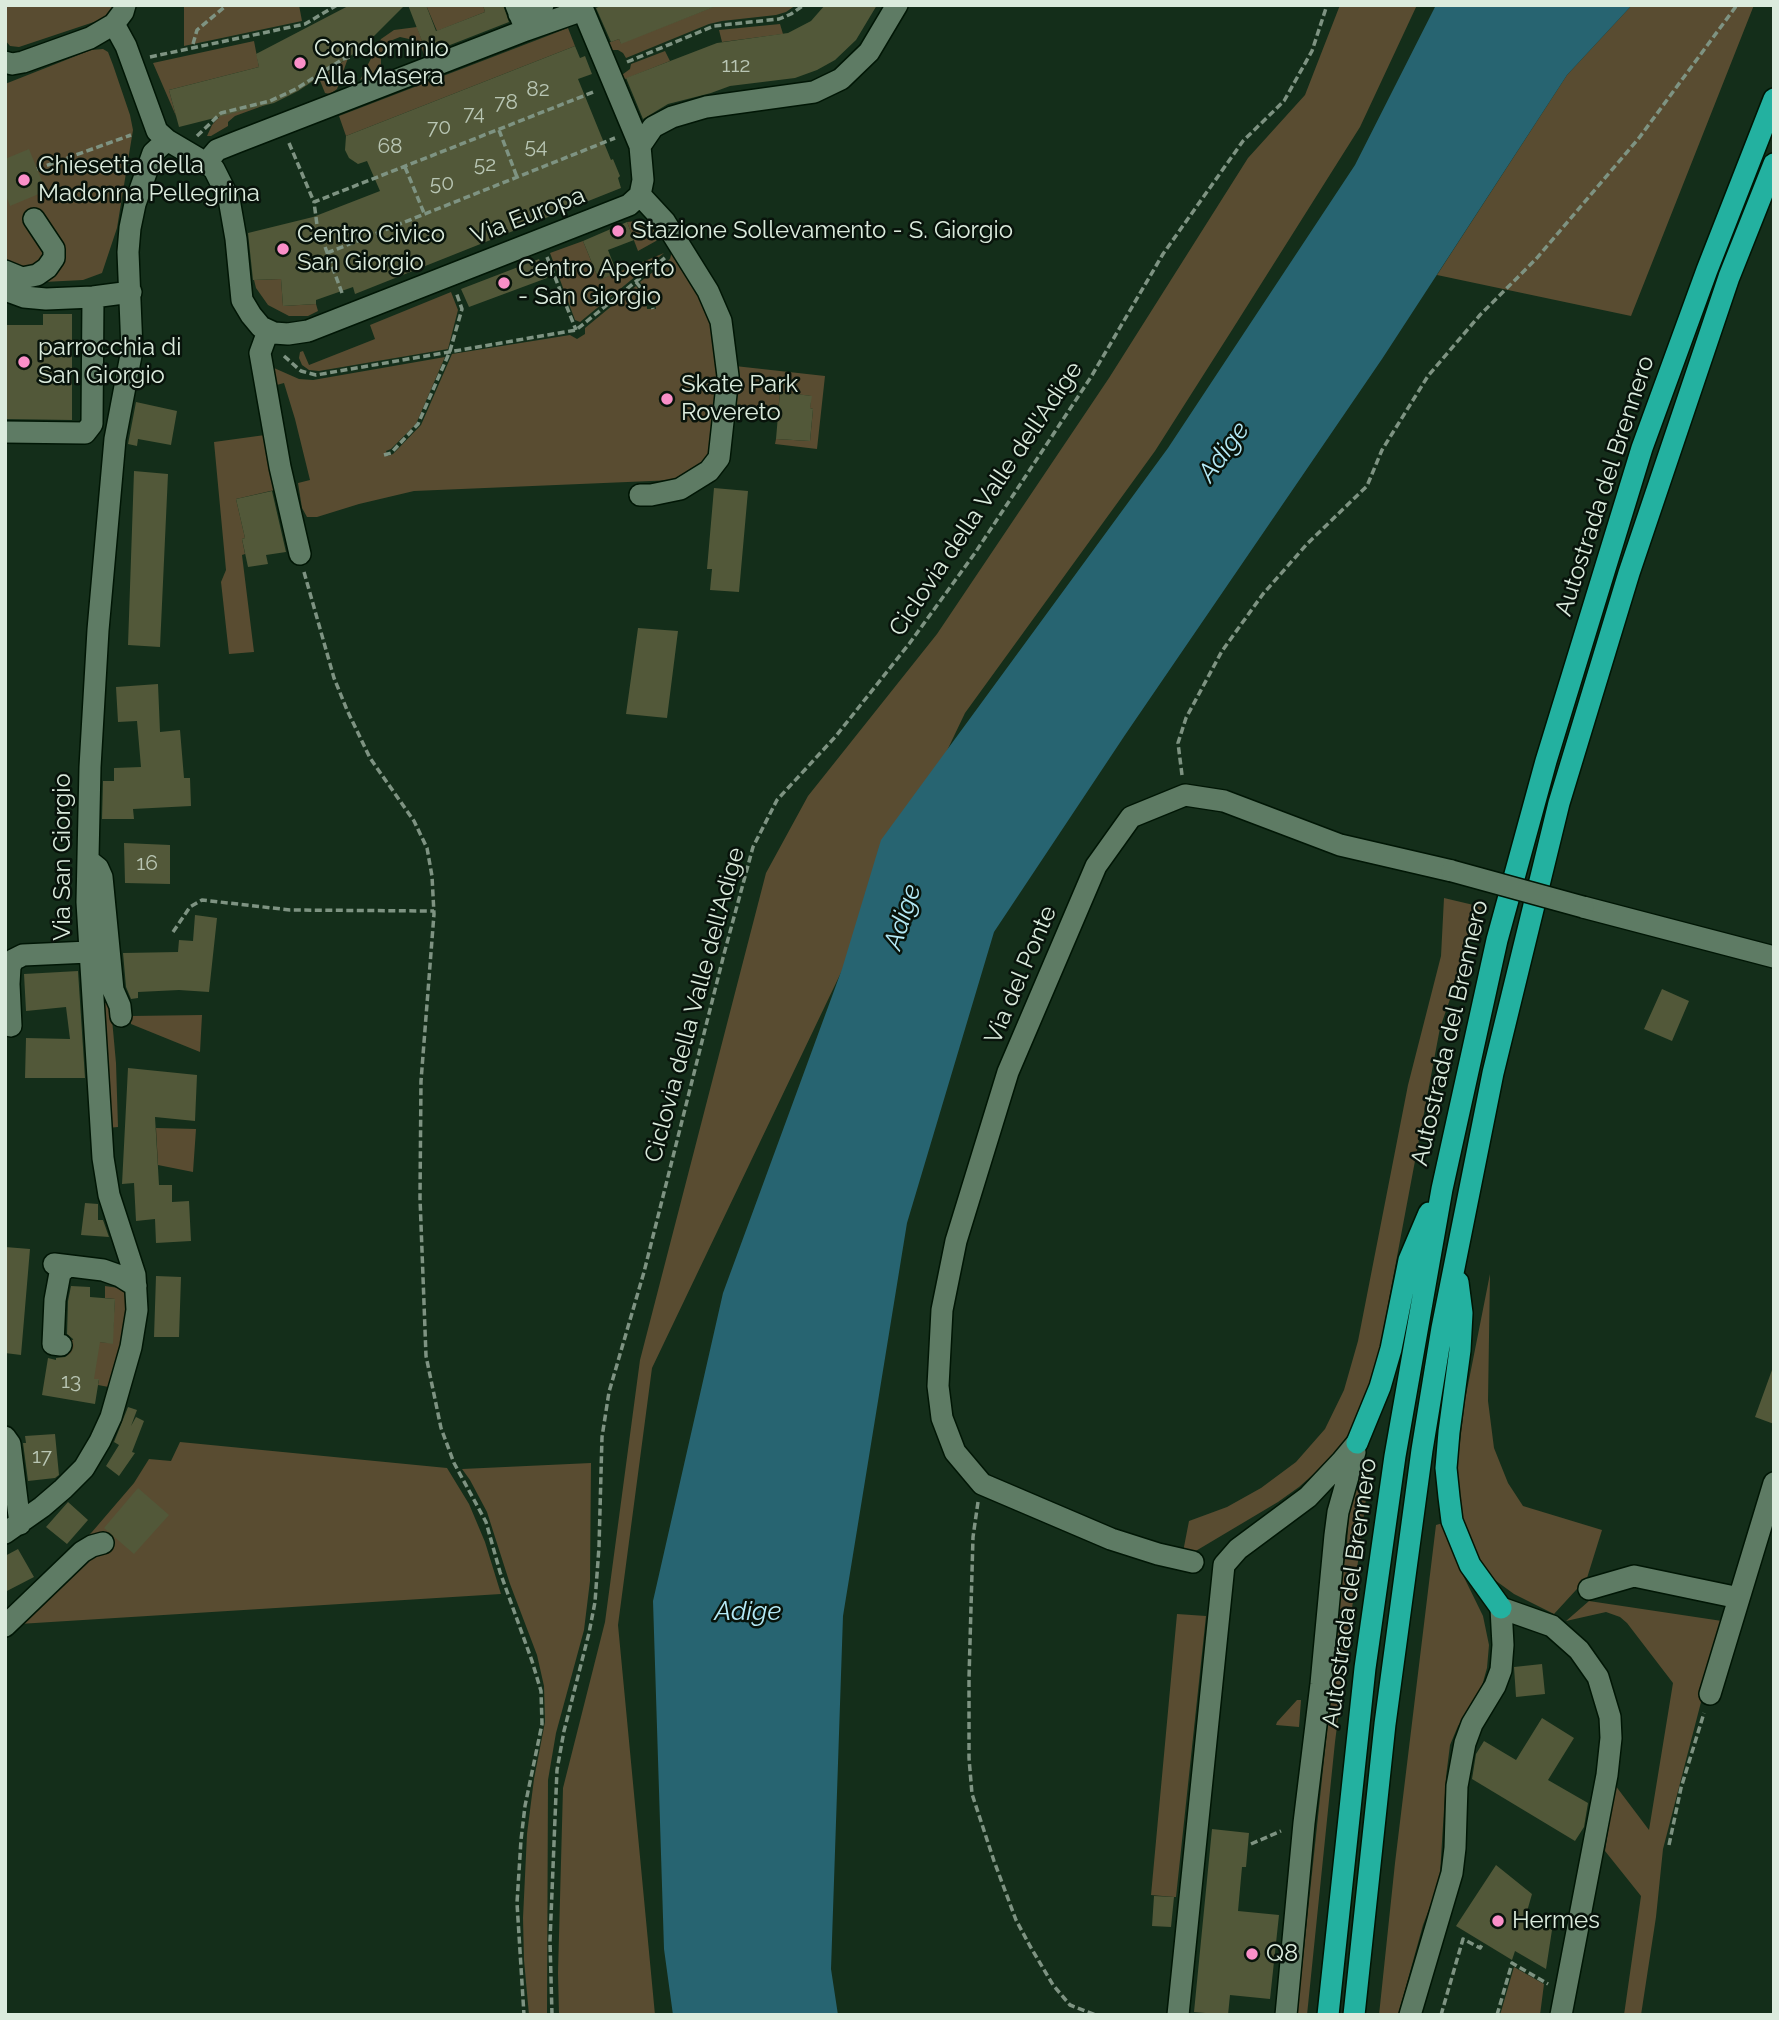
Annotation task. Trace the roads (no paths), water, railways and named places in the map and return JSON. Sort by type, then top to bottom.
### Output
[{"type":"highway","name":"Autostrada del Brennero","points":[[1328,2015],[1365,1668],[1395,1456],[1442,1189],[1497,940],[1546,761],[1642,448],[1707,270],[1774,99]]},
{"type":"highway","name":"Autostrada del Brennero","points":[[1354,2015],[1383,1737],[1408,1546],[1442,1328],[1493,1073],[1559,803],[1629,573],[1729,277],[1774,164]]},
{"type":"highway","points":[[1357,1443],[1380,1387],[1391,1349],[1409,1260],[1442,1189]]},
{"type":"highway","points":[[1456,1262],[1462,1314],[1446,1468],[1452,1521],[1470,1565],[1501,1608]]},
{"type":"street","points":[[5,62],[17,64],[90,38],[114,24],[125,5]]},
{"type":"street","points":[[206,163],[217,150],[348,98],[518,21],[543,5]]},
{"type":"street","points":[[637,138],[672,117],[706,107],[814,92],[841,79],[869,52],[897,5]]},
{"type":"street","points":[[518,21],[582,7],[637,138],[642,180],[640,194],[665,222],[708,291],[721,321],[726,345],[727,386],[719,458],[709,471],[680,489],[640,495]]},
{"type":"street","points":[[114,24],[126,46],[157,131],[214,169],[229,199],[242,300],[261,327],[271,332],[260,353],[280,467],[300,554]]},
{"type":"street","name":"Via San Giorgio","points":[[12,1528],[42,1507],[84,1468],[100,1441],[111,1418],[131,1347],[137,1310],[135,1275],[104,1172],[87,902],[90,767],[115,439],[132,350],[128,252],[135,204],[153,153],[167,140]]},
{"type":"street","name":"Via Europa","points":[[271,332],[309,331],[629,205],[640,194]]},
{"type":"street","points":[[5,271],[22,278],[37,275],[47,268],[54,258],[54,249],[34,219]]},
{"type":"street","points":[[5,290],[43,303],[131,292]]},
{"type":"street","points":[[5,432],[85,433],[92,424],[93,298]]},
{"type":"street","name":"Via del Ponte","points":[[1193,1562],[1111,1539],[982,1483],[955,1452],[942,1418],[938,1386],[942,1310],[956,1241],[1008,1072],[1096,866],[1131,817],[1185,795],[1224,801],[1340,845],[1774,957]]},
{"type":"street","points":[[88,860],[102,877],[113,990],[122,1011],[121,1016]]},
{"type":"street","points":[[11,1026],[9,967],[13,960],[23,955],[89,952]]},
{"type":"street","points":[[61,1345],[53,1344],[54,1300],[60,1265],[103,1270],[136,1286]]},
{"type":"street","points":[[5,1437],[10,1444],[12,1528]]},
{"type":"street","points":[[1178,2015],[1224,1565],[1238,1549],[1308,1497],[1357,1443]]},
{"type":"street","points":[[1286,2015],[1335,1535],[1357,1443]]},
{"type":"street","points":[[1710,1694],[1774,1483]]},
{"type":"street","points":[[5,1626],[82,1552],[103,1543]]},
{"type":"street","points":[[1589,1589],[1634,1576],[1739,1598]]},
{"type":"street","points":[[1410,2015],[1452,1873],[1460,1761],[1472,1724],[1495,1686],[1501,1670],[1501,1608],[1552,1626],[1579,1650],[1598,1677],[1610,1717],[1607,1775],[1564,2004]]},
{"type":"water","name":"Adige","points":[[1436,5],[1632,5],[1567,75],[1382,359],[994,932],[907,1223],[843,1616],[831,1969],[838,2015],[673,2015],[664,1949],[653,1601],[723,1293],[842,969],[881,840],[1168,448],[1355,165]]},
{"type":"place","name":"Condominio Alla Masera","points":[[300,63]]},
{"type":"place","name":"Chiesetta della Madonna Pellegrina","points":[[24,180]]},
{"type":"place","name":"Stazione Sollevamento - S. Giorgio","points":[[618,231]]},
{"type":"place","name":"Centro Civico San Giorgio","points":[[283,249]]},
{"type":"place","name":"Centro Aperto - San Giorgio","points":[[504,283]]},
{"type":"place","name":"parrocchia di San Giorgio","points":[[24,362]]},
{"type":"place","name":"Skate Park Rovereto","points":[[667,399]]},
{"type":"place","name":"Hermes","points":[[1498,1921]]},
{"type":"place","name":"Q8","points":[[1252,1954]]}]
